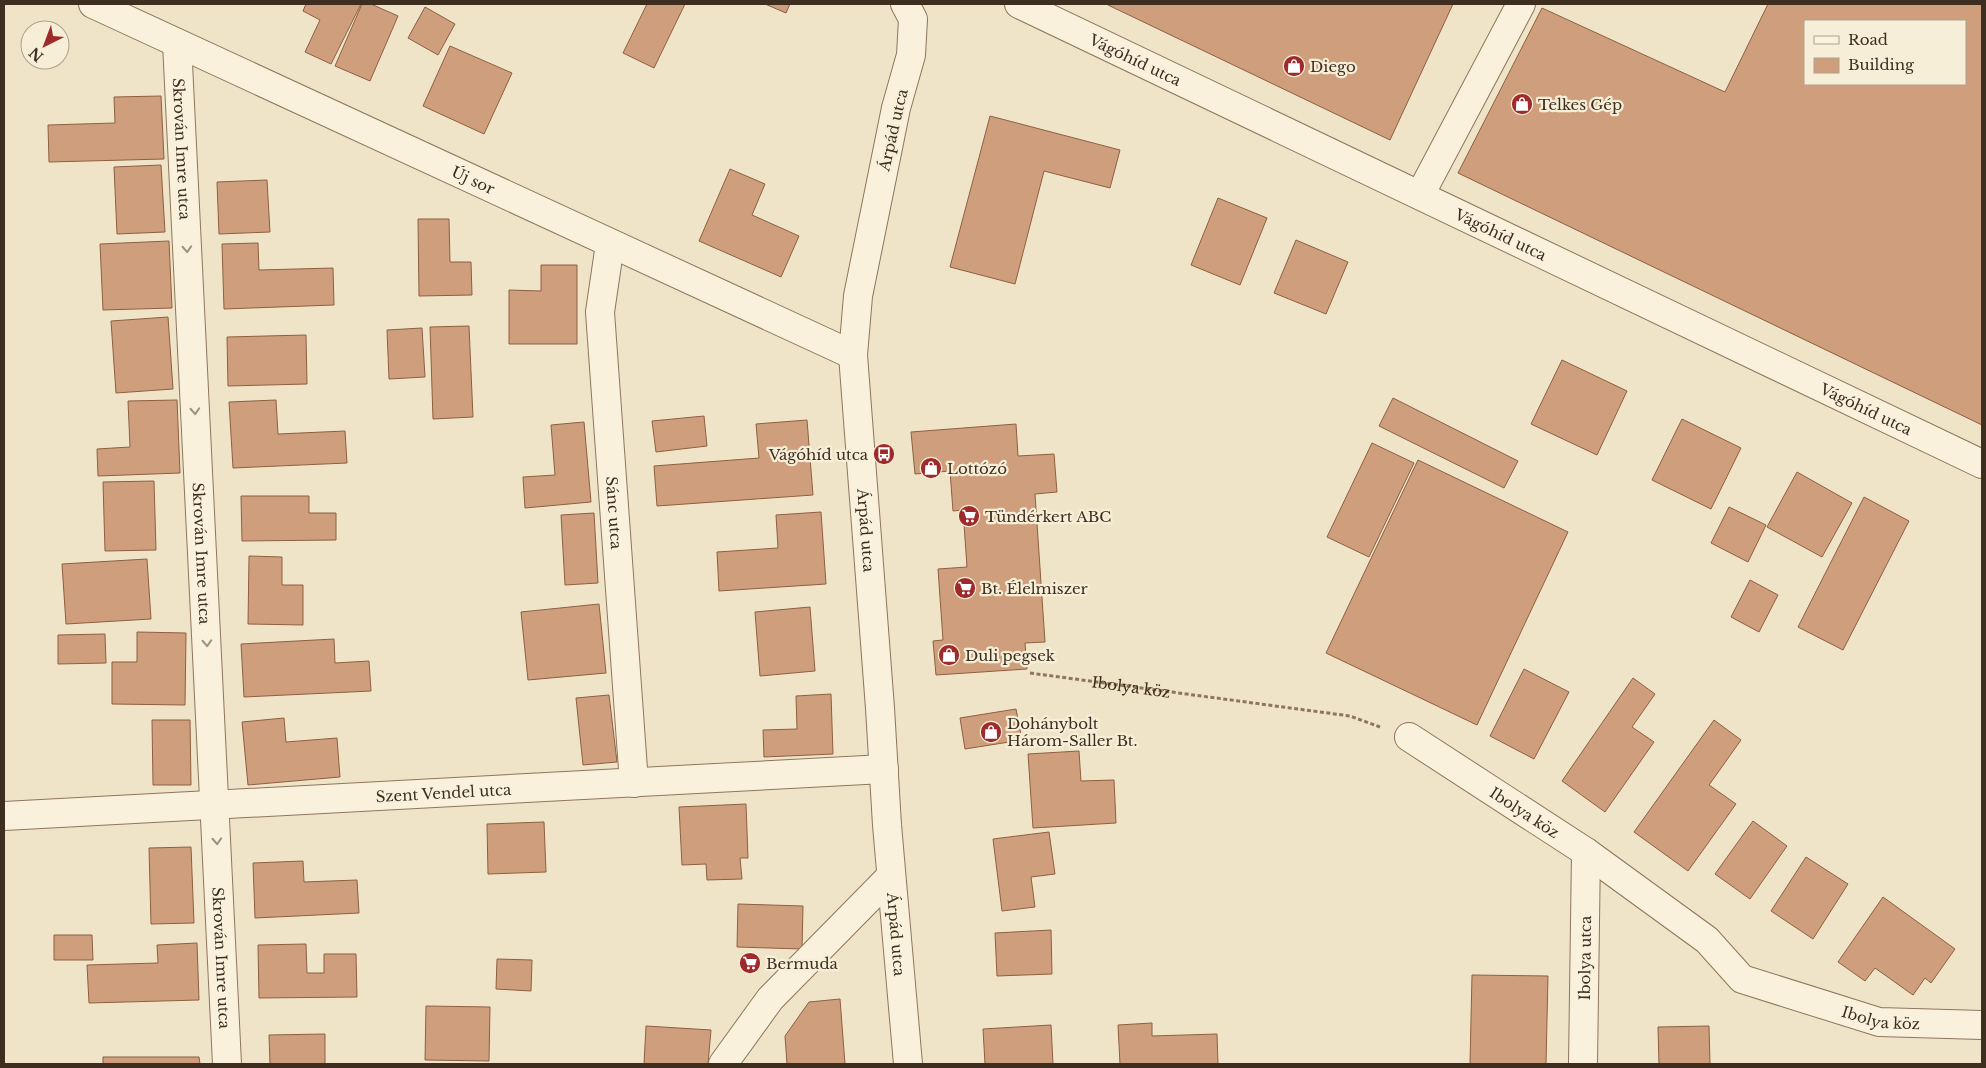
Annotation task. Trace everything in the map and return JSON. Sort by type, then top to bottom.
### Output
[{"type":"street","name":"Új sor","points":[[93,4],[853,355]]},
{"type":"street","name":"Árpád utca","points":[[905,4],[913,20],[911,55],[896,108],[858,296],[853,355],[891,876],[908,1064]]},
{"type":"street","name":"Vágóhíd utca","points":[[1019,4],[1982,464]]},
{"type":"street","points":[[1420,195],[1521,4]]},
{"type":"street","name":"Skrován Imre utca","points":[[177,43],[227,1064]]},
{"type":"street","name":"Sánc utca","points":[[610,244],[600,312],[634,783]]},
{"type":"street","name":"Ibolya köz","points":[[1409,737],[1586,852],[1707,940],[1742,979],[1879,1022],[1982,1025]]},
{"type":"street","name":"Szent Vendel utca","points":[[4,816],[884,769]]},
{"type":"street","name":"Ibolya utca","points":[[1583,1064],[1586,852]]},
{"type":"street","points":[[723,1064],[770,999],[891,876]]},
{"type":"path","name":"Ibolya köz","points":[[1030,673],[1350,716],[1409,737]]},
{"type":"building","points":[[306,4],[361,4],[331,64],[305,52],[320,20],[303,11]]},
{"type":"building","points":[[362,4],[371,4],[398,16],[370,81],[335,66]]},
{"type":"building","points":[[647,4],[685,4],[654,68],[623,53]]},
{"type":"building","points":[[765,4],[790,4],[786,13]]},
{"type":"building","points":[[1109,4],[1453,4],[1390,140]]},
{"type":"building","points":[[1768,4],[1982,4],[1982,425],[1458,173],[1542,8],[1725,92]]},
{"type":"building","points":[[425,7],[455,24],[438,55],[408,38]]},
{"type":"building","points":[[450,46],[512,73],[484,134],[423,106]]},
{"type":"building","points":[[161,96],[164,159],[49,162],[48,125],[115,123],[114,97]]},
{"type":"building","points":[[990,116],[1120,150],[1110,188],[1044,171],[1015,284],[950,267]]},
{"type":"building","points":[[161,165],[165,232],[117,234],[114,167]]},
{"type":"building","points":[[730,169],[765,184],[752,215],[799,236],[781,277],[699,241]]},
{"type":"building","points":[[267,180],[270,232],[219,234],[217,182]]},
{"type":"building","points":[[1218,198],[1267,218],[1240,285],[1191,265]]},
{"type":"building","points":[[418,219],[449,219],[450,262],[471,262],[472,295],[419,296]]},
{"type":"building","points":[[1296,240],[1348,262],[1326,314],[1274,293]]},
{"type":"building","points":[[169,241],[172,308],[103,310],[100,244]]},
{"type":"building","points":[[258,243],[259,270],[333,268],[334,305],[224,309],[222,244]]},
{"type":"building","points":[[541,265],[577,265],[577,344],[509,344],[509,290],[541,291]]},
{"type":"building","points":[[168,317],[173,389],[116,393],[111,321]]},
{"type":"building","points":[[469,326],[473,417],[433,419],[430,327]]},
{"type":"building","points":[[422,328],[425,377],[389,379],[387,330]]},
{"type":"building","points":[[306,335],[307,384],[228,386],[227,337]]},
{"type":"building","points":[[1562,360],[1627,391],[1597,455],[1531,424]]},
{"type":"building","points":[[1393,398],[1518,461],[1504,488],[1379,426]]},
{"type":"building","points":[[177,400],[180,473],[98,476],[97,449],[130,447],[128,401]]},
{"type":"building","points":[[276,400],[278,434],[345,431],[347,463],[233,468],[229,402]]},
{"type":"building","points":[[704,416],[707,446],[656,452],[652,421]]},
{"type":"building","points":[[1682,419],[1741,448],[1711,509],[1652,480]]},
{"type":"building","points":[[807,420],[813,495],[657,506],[654,466],[759,458],[756,424]]},
{"type":"building","points":[[584,422],[591,502],[525,508],[523,477],[555,475],[551,425]]},
{"type":"building","points":[[1016,424],[1018,456],[1054,454],[1057,492],[1035,494],[1045,642],[1025,643],[1027,669],[936,675],[933,641],[943,640],[938,569],[967,567],[963,510],[953,511],[950,471],[915,474],[911,432]]},
{"type":"building","points":[[1372,443],[1414,463],[1369,557],[1327,537]]},
{"type":"building","points":[[1418,460],[1568,532],[1477,725],[1326,653]]},
{"type":"building","points":[[1797,472],[1852,503],[1822,557],[1767,527]]},
{"type":"building","points":[[154,481],[156,550],[105,551],[103,482]]},
{"type":"building","points":[[241,496],[309,496],[309,513],[336,513],[336,540],[242,541]]},
{"type":"building","points":[[1864,497],[1909,521],[1843,650],[1798,627]]},
{"type":"building","points":[[1729,507],[1766,525],[1748,562],[1711,543]]},
{"type":"building","points":[[821,512],[826,584],[719,591],[717,552],[778,548],[776,515]]},
{"type":"building","points":[[594,513],[598,583],[565,585],[561,515]]},
{"type":"building","points":[[249,556],[282,557],[282,585],[303,585],[303,625],[248,624]]},
{"type":"building","points":[[147,559],[151,619],[66,624],[62,564]]},
{"type":"building","points":[[1750,580],[1778,595],[1759,632],[1731,617]]},
{"type":"building","points":[[599,604],[606,673],[528,680],[521,612]]},
{"type":"building","points":[[810,607],[815,671],[760,676],[755,612]]},
{"type":"building","points":[[137,632],[186,633],[185,705],[112,704],[112,662],[137,662]]},
{"type":"building","points":[[105,634],[106,663],[58,664],[58,635]]},
{"type":"building","points":[[334,639],[335,663],[369,661],[371,691],[244,697],[241,644]]},
{"type":"building","points":[[1524,669],[1569,692],[1534,759],[1490,736]]},
{"type":"building","points":[[1633,678],[1655,694],[1632,727],[1654,742],[1605,812],[1562,781]]},
{"type":"building","points":[[831,694],[833,754],[764,757],[763,730],[797,729],[796,696]]},
{"type":"building","points":[[609,695],[617,762],[583,765],[576,698]]},
{"type":"building","points":[[1016,709],[1022,740],[965,749],[960,718]]},
{"type":"building","points":[[284,718],[286,742],[337,738],[340,777],[248,785],[242,722]]},
{"type":"building","points":[[152,720],[190,720],[191,785],[153,785]]},
{"type":"building","points":[[1714,720],[1741,740],[1709,785],[1736,804],[1688,871],[1634,832]]},
{"type":"building","points":[[1079,751],[1081,781],[1114,780],[1116,823],[1033,828],[1028,754]]},
{"type":"building","points":[[746,804],[748,858],[740,858],[742,879],[707,880],[706,864],[682,865],[679,807]]},
{"type":"building","points":[[1753,821],[1787,846],[1750,899],[1715,874]]},
{"type":"building","points":[[544,822],[546,872],[488,874],[487,824]]},
{"type":"building","points":[[1049,832],[1055,874],[1031,877],[1035,907],[1002,911],[993,839]]},
{"type":"building","points":[[191,847],[194,923],[151,924],[149,848]]},
{"type":"building","points":[[1806,857],[1848,884],[1813,939],[1771,911]]},
{"type":"building","points":[[303,861],[304,882],[357,880],[359,913],[255,918],[253,863]]},
{"type":"building","points":[[1883,897],[1955,949],[1931,983],[1925,978],[1913,995],[1875,968],[1865,981],[1838,962]]},
{"type":"building","points":[[738,904],[803,906],[802,949],[737,947]]},
{"type":"building","points":[[1051,930],[1052,974],[997,976],[995,933]]},
{"type":"building","points":[[54,935],[92,935],[93,960],[54,960]]},
{"type":"building","points":[[197,943],[199,1000],[89,1003],[87,965],[158,963],[157,945]]},
{"type":"building","points":[[306,944],[307,973],[324,973],[324,954],[356,954],[357,997],[259,998],[258,945]]},
{"type":"building","points":[[497,959],[532,960],[531,991],[496,989]]},
{"type":"building","points":[[1472,975],[1548,976],[1546,1064],[1470,1064]]},
{"type":"building","points":[[840,999],[845,1064],[787,1064],[785,1036],[809,1002]]},
{"type":"building","points":[[426,1006],[490,1007],[489,1061],[425,1060]]},
{"type":"building","points":[[1152,1023],[1152,1036],[1217,1034],[1218,1064],[1120,1064],[1118,1025]]},
{"type":"building","points":[[1051,1025],[1053,1064],[985,1064],[983,1029]]},
{"type":"building","points":[[646,1026],[711,1030],[708,1064],[644,1064]]},
{"type":"building","points":[[1709,1026],[1710,1064],[1659,1064],[1658,1027]]},
{"type":"building","points":[[325,1034],[325,1064],[270,1064],[269,1035]]},
{"type":"building","points":[[103,1057],[199,1057],[200,1064],[103,1064]]},
{"type":"place","name":"Diego","points":[[1294,66]]},
{"type":"place","name":"Telkes Gép","points":[[1522,104]]},
{"type":"place","name":"Vágóhíd utca","points":[[884,454]]},
{"type":"place","name":"Lottózó","points":[[931,468]]},
{"type":"place","name":"Tündérkert ABC","points":[[969,516]]},
{"type":"place","name":"Bt. Élelmiszer","points":[[965,588]]},
{"type":"place","name":"Duli pegsek","points":[[949,655]]},
{"type":"place","name":"Dohánybolt Három-Saller Bt.","points":[[991,732]]},
{"type":"place","name":"Bermuda","points":[[750,963]]}]
